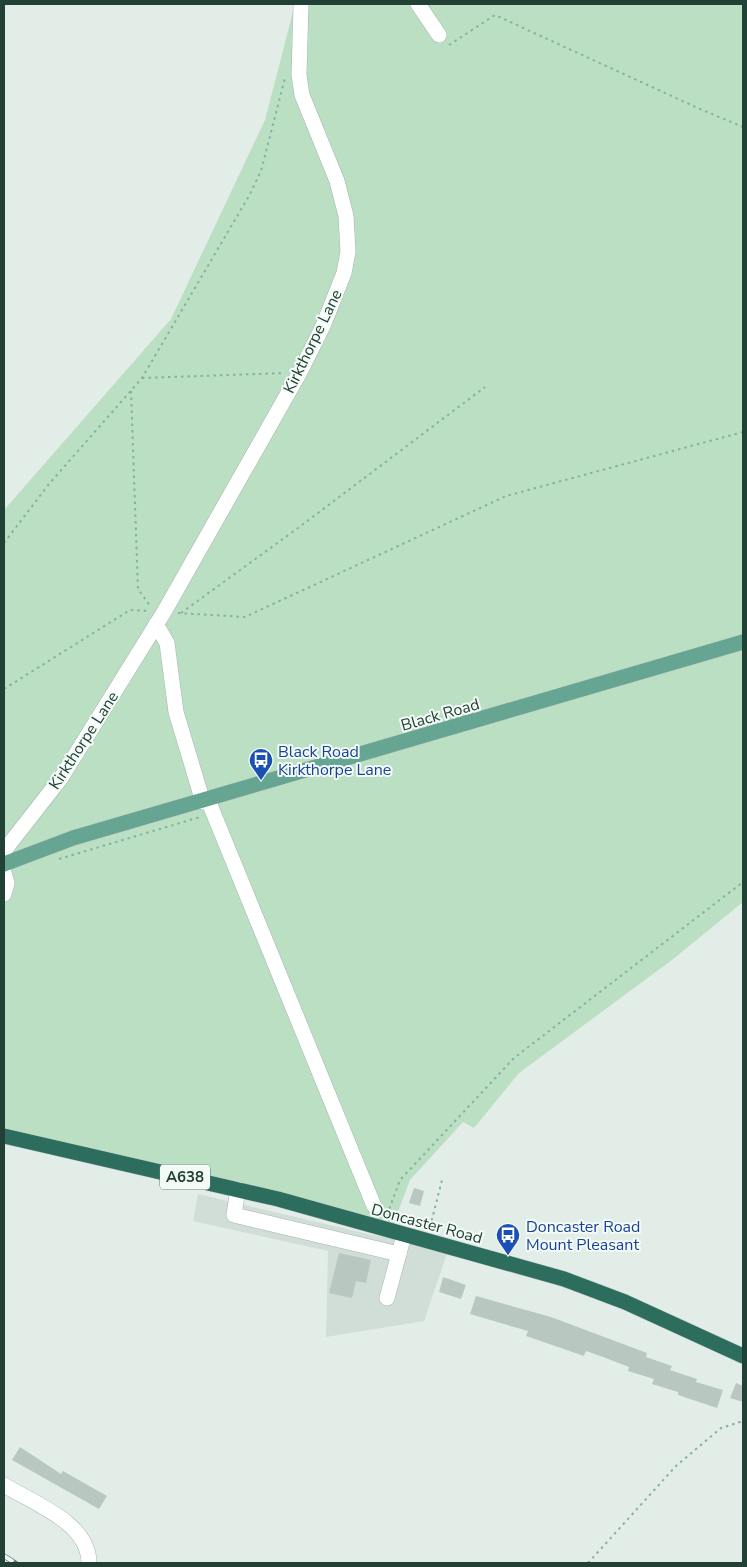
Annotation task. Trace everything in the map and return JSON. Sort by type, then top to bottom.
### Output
[{"type":"highway","name":"Doncaster Road","points":[[4,1136],[92,1158],[238,1189],[564,1279],[625,1302],[743,1356]]},
{"type":"highway","name":"Doncaster Road","points":[[4,1144],[92,1158]]},
{"type":"main road","name":"Black Road","points":[[4,864],[74,838],[206,801],[743,642]]},
{"type":"street","name":"Kirkthorpe Lane","points":[[4,851],[61,778],[160,618],[300,372],[344,274],[348,237],[346,216],[336,181],[302,96],[299,75],[302,4]]},
{"type":"street","points":[[418,4],[444,41]]},
{"type":"street","points":[[160,618],[167,643],[176,712],[206,801],[374,1206]]},
{"type":"street","points":[[4,873],[7,883],[4,894]]},
{"type":"street","points":[[238,1189],[234,1214],[399,1254]]},
{"type":"street","points":[[387,1298],[404,1235]]},
{"type":"street","points":[[4,1486],[73,1526],[83,1538],[89,1552],[89,1563]]},
{"type":"path","points":[[444,41],[485,22],[495,15],[743,127]]},
{"type":"path","points":[[4,544],[49,484],[142,378],[249,196],[261,171],[286,74]]},
{"type":"path","points":[[142,378],[300,372]]},
{"type":"path","points":[[181,613],[298,528],[485,387]]},
{"type":"path","points":[[4,689],[130,610],[154,611],[138,589],[131,391]]},
{"type":"path","points":[[160,618],[181,613],[245,617],[506,496],[743,432]]},
{"type":"path","points":[[385,1222],[400,1180],[514,1058],[743,882]]},
{"type":"path","points":[[426,1241],[442,1180]]},
{"type":"path","points":[[588,1563],[676,1466],[721,1428],[743,1421]]},
{"type":"shaded area","points":[[198,1194],[372,1235],[449,1248],[424,1321],[326,1337],[328,1251],[193,1221]]},
{"type":"green space","points":[[299,4],[743,4],[743,902],[672,960],[519,1073],[474,1128],[463,1122],[410,1180],[391,1230],[4,1136],[4,510],[171,319],[265,120],[294,8]]},
{"type":"building","points":[[414,1188],[424,1191],[420,1206],[409,1203]]},
{"type":"building","points":[[339,1253],[371,1260],[366,1283],[356,1281],[352,1298],[329,1293]]},
{"type":"building","points":[[443,1277],[466,1285],[461,1299],[439,1292]]},
{"type":"building","points":[[476,1296],[551,1317],[647,1353],[646,1357],[672,1366],[670,1370],[697,1379],[696,1382],[723,1390],[717,1408],[678,1395],[678,1392],[652,1384],[654,1379],[628,1371],[629,1367],[603,1357],[586,1351],[584,1356],[526,1336],[528,1331],[470,1314]]},
{"type":"building","points":[[736,1383],[743,1386],[743,1402],[730,1398]]},
{"type":"building","points":[[20,1447],[61,1474],[63,1471],[107,1496],[99,1509],[12,1460]]},
{"type":"railway","points":[[4,1556],[15,1563]]},
{"type":"place","name":"Black Road Kirkthorpe Lane","points":[[261,781]]},
{"type":"place","name":"Doncaster Road Mount Pleasant","points":[[508,1256]]}]
